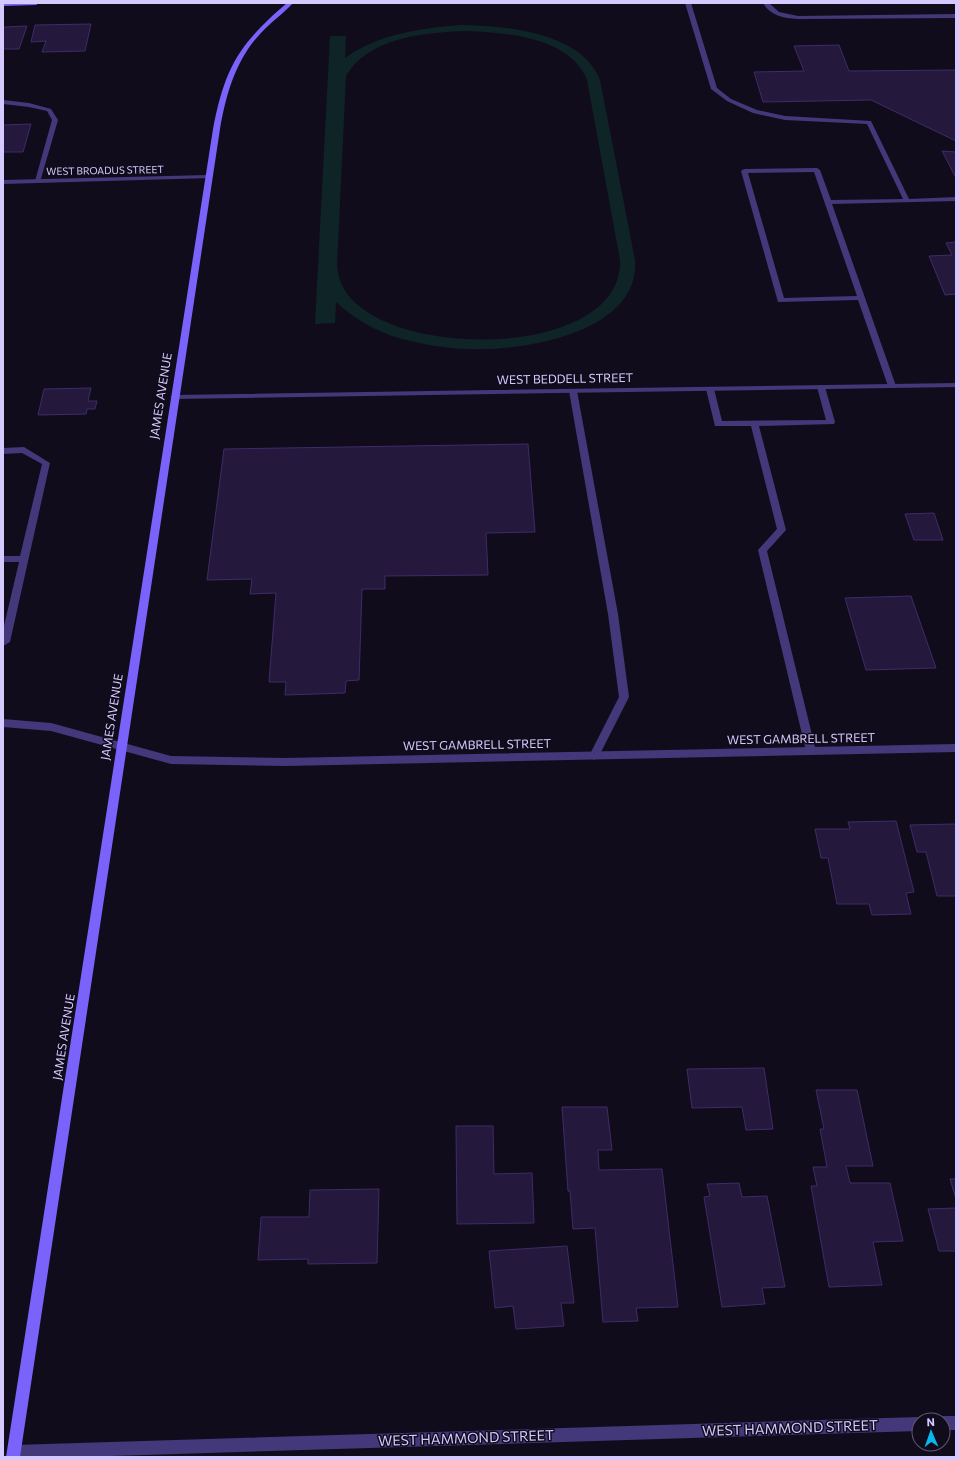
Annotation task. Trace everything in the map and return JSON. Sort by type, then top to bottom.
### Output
[{"type":"main road","points":[[3,4],[36,3]]},
{"type":"main road","name":"JAMES AVENUE","points":[[13,1455],[174,397],[208,178],[225,85],[243,50],[270,21],[290,3]]},
{"type":"street","points":[[688,3],[714,89],[729,100],[755,112],[785,118],[869,122],[907,201]]},
{"type":"street","points":[[766,3],[768,8],[779,16],[803,18],[956,16]]},
{"type":"street","points":[[3,102],[29,105],[49,110],[55,120],[38,181]]},
{"type":"street","points":[[862,298],[781,300],[744,171],[817,170],[862,298],[892,386]]},
{"type":"street","name":"WEST BROADUS STREET","points":[[3,182],[208,178]]},
{"type":"street","points":[[828,202],[956,199]]},
{"type":"street","name":"WEST BEDDELL STREET","points":[[174,397],[956,385]]},
{"type":"street","points":[[710,389],[718,424],[830,422],[821,387]]},
{"type":"street","points":[[573,391],[613,614],[624,697],[594,756]]},
{"type":"street","points":[[754,423],[782,530],[762,550],[811,751]]},
{"type":"street","points":[[3,451],[24,450],[46,463],[5,642],[3,643]]},
{"type":"street","points":[[3,559],[24,558]]},
{"type":"street","name":"WEST GAMBRELL STREET","points":[[3,723],[52,727],[171,760],[286,762],[956,748]]},
{"type":"street","name":"WEST HAMMOND STREET","points":[[13,1455],[911,1424]]},
{"type":"green space","points":[[462,25],[499,27],[540,35],[560,42],[577,51],[591,64],[600,80],[635,260],[632,283],[621,302],[604,318],[582,330],[557,338],[508,348],[448,348],[400,338],[380,331],[362,322],[336,302],[335,323],[315,324],[330,36],[346,36],[345,58],[372,43],[400,34],[415,30]],"holes":[[[462,31],[515,35],[533,39],[551,45],[566,54],[578,65],[587,80],[620,260],[611,293],[585,317],[546,332],[500,339],[451,338],[406,329],[368,313],[344,289],[339,278],[337,266],[346,76],[356,63],[368,53],[397,40],[430,34]]]},
{"type":"building","points":[[91,24],[85,51],[42,52],[46,41],[31,42],[35,25]]},
{"type":"building","points":[[27,26],[19,49],[3,49],[3,29],[5,27]]},
{"type":"building","points":[[839,45],[849,71],[956,70],[956,141],[871,100],[763,102],[754,72],[804,71],[794,46]]},
{"type":"building","points":[[31,124],[23,152],[3,152],[3,125]]},
{"type":"building","points":[[942,151],[956,152],[956,178]]},
{"type":"building","points":[[956,242],[956,294],[945,295],[929,256],[952,255],[946,243]]},
{"type":"building","points":[[91,388],[88,401],[97,401],[95,409],[87,409],[86,414],[38,415],[44,389]]},
{"type":"building","points":[[528,444],[535,532],[486,533],[488,575],[385,576],[385,589],[362,589],[359,680],[346,681],[345,693],[285,695],[286,682],[269,682],[276,593],[250,594],[252,579],[207,580],[224,449]]},
{"type":"building","points":[[934,513],[943,540],[914,540],[905,514]]},
{"type":"building","points":[[911,596],[936,668],[866,670],[845,598]]},
{"type":"building","points":[[896,821],[914,892],[906,893],[911,914],[872,915],[869,904],[837,904],[828,858],[821,858],[815,829],[850,829],[848,822]]},
{"type":"building","points":[[956,824],[956,896],[937,896],[926,852],[917,852],[910,825]]},
{"type":"building","points":[[764,1068],[773,1129],[746,1130],[742,1107],[692,1108],[687,1069]]},
{"type":"building","points":[[816,1090],[857,1090],[873,1166],[846,1166],[850,1183],[890,1183],[903,1241],[873,1242],[882,1285],[829,1287],[811,1186],[817,1186],[813,1167],[827,1167],[820,1129],[824,1129]]},
{"type":"building","points":[[562,1107],[607,1107],[612,1150],[598,1150],[599,1170],[662,1169],[678,1307],[636,1308],[638,1321],[603,1322],[595,1228],[573,1229],[570,1191],[568,1191]]},
{"type":"building","points":[[456,1126],[493,1126],[494,1174],[532,1173],[534,1223],[457,1224]]},
{"type":"building","points":[[950,1179],[956,1179],[956,1199]]},
{"type":"building","points":[[739,1183],[742,1197],[767,1196],[785,1287],[762,1288],[765,1304],[722,1307],[704,1197],[710,1196],[707,1184]]},
{"type":"building","points":[[379,1189],[377,1263],[308,1264],[308,1259],[258,1260],[261,1217],[309,1217],[310,1190]]},
{"type":"building","points":[[956,1208],[956,1251],[939,1251],[928,1209]]},
{"type":"building","points":[[567,1246],[574,1303],[561,1303],[564,1326],[516,1329],[513,1306],[495,1308],[489,1251]]}]
